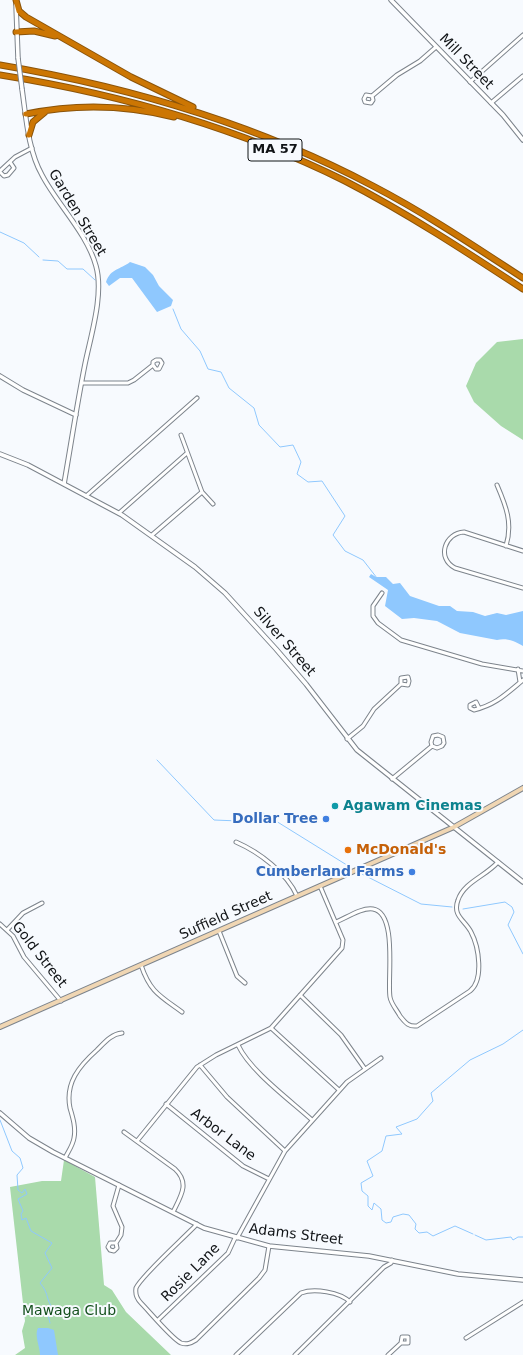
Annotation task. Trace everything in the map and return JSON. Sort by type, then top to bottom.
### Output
[{"type":"highway","points":[[16,0],[18,9],[22,15],[149,86],[225,121]]},
{"type":"highway","points":[[16,32],[41,32],[70,42]]},
{"type":"highway","name":"MA 57","points":[[0,65],[59,75],[133,92],[225,121],[300,150],[372,185],[438,223],[523,278]]},
{"type":"highway","name":"MA 57","points":[[0,75],[72,87],[136,102],[189,118],[311,165],[378,199],[431,229],[523,289]]},
{"type":"highway","points":[[26,114],[54,109],[104,108],[148,111],[241,137]]},
{"type":"highway","points":[[29,135],[32,124],[38,116],[54,109]]},
{"type":"main road","name":"Suffield Street","points":[[0,1027],[454,827],[523,788]]},
{"type":"street","name":"Garden Street","points":[[16,0],[18,58],[32,148],[42,176],[86,243],[97,268],[98,290],[64,484]]},
{"type":"street","name":"Mill Street","points":[[391,0],[522,137]]},
{"type":"street","points":[[470,82],[523,35]]},
{"type":"street","points":[[372,96],[397,75],[420,61],[436,47]]},
{"type":"street","points":[[491,104],[523,76]]},
{"type":"street","points":[[10,162],[14,168],[8,175],[4,176],[0,171],[10,162],[24,151],[32,148]]},
{"type":"street","points":[[82,383],[128,383],[153,365]]},
{"type":"street","points":[[0,376],[23,390],[76,415]]},
{"type":"street","points":[[86,496],[196,398]]},
{"type":"street","points":[[181,435],[202,492],[213,504]]},
{"type":"street","points":[[119,513],[187,453]]},
{"type":"street","name":"Silver Street","points":[[0,454],[22,462],[119,513],[191,563],[225,593],[306,684],[347,739],[363,756],[523,882]]},
{"type":"street","points":[[497,485],[509,518],[509,533],[506,546]]},
{"type":"street","points":[[152,535],[202,492]]},
{"type":"street","points":[[523,551],[461,532],[452,536],[447,541],[444,553],[447,562],[455,568],[523,588]]},
{"type":"street","points":[[382,593],[373,606],[373,616],[378,624],[401,640],[482,664],[523,670]]},
{"type":"street","points":[[478,708],[493,705],[522,681],[518,669]]},
{"type":"street","points":[[347,739],[363,726],[376,707],[401,684]]},
{"type":"street","points":[[438,734],[443,737],[444,743],[441,747],[436,748],[432,746],[430,742],[433,736],[438,734]]},
{"type":"street","points":[[392,779],[432,746]]},
{"type":"street","points":[[236,842],[252,849],[266,860],[288,881],[297,896]]},
{"type":"street","points":[[336,922],[367,909],[374,909],[379,912],[390,938],[390,999],[406,1023],[411,1026],[418,1025],[476,986],[478,970],[476,951],[471,932],[458,916],[457,905],[461,894],[466,887],[489,872],[498,862]]},
{"type":"street","points":[[137,1141],[166,1104],[200,1065],[271,1028],[342,948],[344,944],[320,886]]},
{"type":"street","points":[[7,930],[23,913],[42,903]]},
{"type":"street","name":"Gold Street","points":[[0,924],[7,930],[24,957],[61,1000]]},
{"type":"street","points":[[219,931],[237,976],[244,982]]},
{"type":"street","points":[[141,965],[146,979],[154,991],[182,1012]]},
{"type":"street","points":[[300,995],[341,1035],[365,1069]]},
{"type":"street","points":[[271,1028],[339,1090]]},
{"type":"street","points":[[65,1158],[75,1134],[69,1100],[70,1088],[74,1076],[84,1062],[114,1035],[122,1033]]},
{"type":"street","points":[[238,1045],[251,1065],[312,1120]]},
{"type":"street","name":"Rosie Lane","points":[[158,1320],[228,1253],[285,1151],[347,1082],[381,1058]]},
{"type":"street","points":[[200,1065],[227,1098],[285,1151]]},
{"type":"street","name":"Arbor Lane","points":[[166,1104],[243,1166],[269,1179]]},
{"type":"street","name":"Adams Street","points":[[0,1113],[30,1138],[65,1158],[198,1224],[236,1238],[269,1246],[384,1258],[458,1274],[523,1280]]},
{"type":"street","points":[[124,1132],[175,1169],[182,1178],[183,1191],[173,1212]]},
{"type":"street","points":[[116,1243],[122,1229],[113,1206],[119,1185]]},
{"type":"street","points":[[198,1224],[143,1278],[136,1289],[136,1294],[139,1301],[180,1342],[187,1344],[194,1341],[260,1277],[265,1270],[269,1246]]},
{"type":"street","points":[[384,1258],[384,1267]]},
{"type":"street","points":[[295,1355],[384,1267],[391,1263],[392,1260]]},
{"type":"street","points":[[236,1355],[301,1293],[310,1292],[338,1294],[345,1297],[350,1302]]},
{"type":"street","points":[[466,1338],[523,1302]]},
{"type":"street","points":[[388,1355],[401,1343]]},
{"type":"green space","points":[[523,339],[523,440],[501,426],[474,402],[466,386],[476,363],[497,342]]},
{"type":"green space","name":"Mawaga Club","points":[[64,1160],[95,1177],[104,1285],[112,1290],[126,1312],[171,1355],[15,1355],[25,1348],[22,1331],[25,1321],[10,1187],[42,1181],[61,1181]]},
{"type":"water","points":[[130,262],[145,267],[153,275],[159,286],[173,300],[171,306],[157,312],[132,278],[120,278],[109,286],[106,282],[110,274]]},
{"type":"water","points":[[371,574],[376,577],[386,577],[393,584],[400,583],[410,596],[439,606],[450,606],[457,611],[473,612],[485,616],[497,613],[506,615],[523,611],[523,646],[513,641],[501,639],[497,640],[460,633],[437,621],[414,618],[402,619],[385,606],[388,590],[369,577]]},
{"type":"water","points":[[38,1328],[48,1328],[54,1330],[58,1355],[40,1355],[37,1338]]},
{"type":"waterway","points":[[0,232],[24,243],[39,257]]},
{"type":"waterway","points":[[43,260],[58,261],[67,269],[83,269],[95,280]]},
{"type":"waterway","points":[[173,309],[181,329],[200,351],[208,369],[221,372],[229,388],[254,408],[259,425],[280,447],[293,445],[301,462],[297,474],[308,482],[322,481],[345,516],[333,535],[345,551],[363,560],[377,578]]},
{"type":"waterway","points":[[157,760],[214,820],[239,821],[263,813],[350,867]]},
{"type":"waterway","points":[[360,873],[421,904],[452,907]]},
{"type":"waterway","points":[[463,909],[505,902],[512,907],[514,912],[508,925],[523,954]]},
{"type":"waterway","points":[[473,1234],[455,1226],[433,1236],[427,1232],[419,1233],[415,1229],[416,1224],[409,1215],[403,1214],[393,1217],[391,1222],[386,1223],[382,1220],[381,1209],[374,1203],[372,1210],[368,1206],[368,1196],[362,1191],[361,1183],[373,1176],[367,1161],[382,1151],[386,1136],[402,1134],[396,1127],[417,1119],[433,1101],[431,1093],[470,1060],[503,1044],[523,1030]]},
{"type":"waterway","points":[[0,1120],[12,1151],[20,1158],[23,1168],[17,1175],[18,1190],[22,1193],[25,1189],[27,1194],[18,1199],[23,1211],[21,1214],[22,1220],[26,1218],[31,1231],[52,1243],[45,1253],[52,1268],[40,1283],[51,1306],[47,1311],[50,1323]]},
{"type":"waterway","points":[[475,1235],[486,1240],[511,1237],[513,1240],[518,1237],[523,1237]]},
{"type":"place","name":"Agawam Cinemas","points":[[335,806]]},
{"type":"place","name":"Dollar Tree","points":[[326,819]]},
{"type":"place","name":"McDonald's","points":[[348,850]]},
{"type":"place","name":"Cumberland Farms","points":[[412,872]]}]
